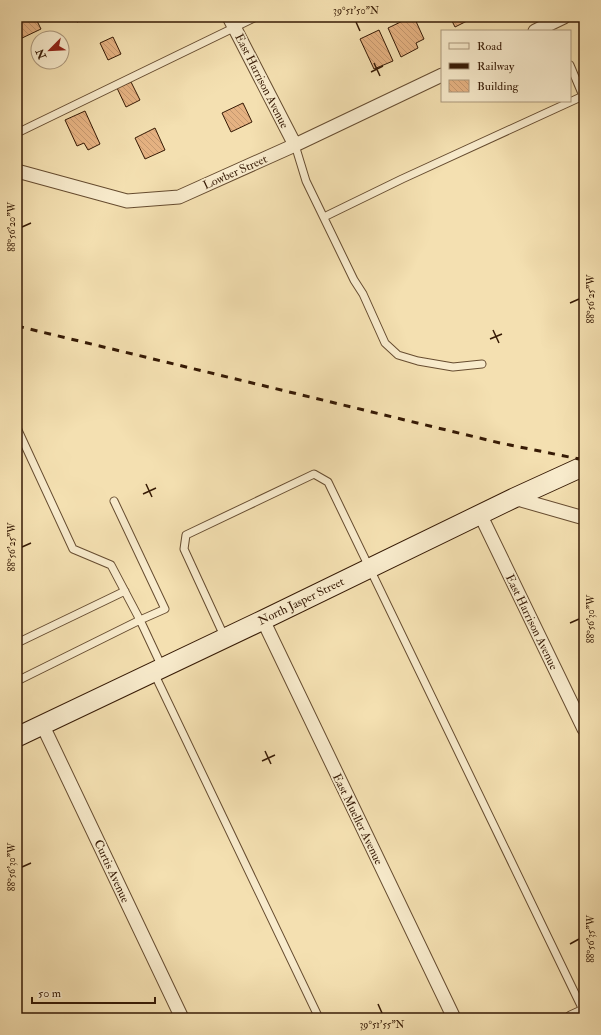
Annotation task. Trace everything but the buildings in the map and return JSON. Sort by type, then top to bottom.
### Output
[{"type":"street","points":[[540,30],[553,27],[564,17]]},
{"type":"street","name":"East Harrison Avenue","points":[[232,22],[295,145]]},
{"type":"street","name":"Lowber Street","points":[[17,171],[127,201],[179,197],[295,145],[441,75]]},
{"type":"street","name":"North Jasper Street","points":[[17,736],[263,620],[480,514],[584,466]]},
{"type":"street","points":[[514,498],[584,518]]},
{"type":"street","name":"East Harrison Avenue","points":[[480,514],[584,729]]},
{"type":"street","name":"East Mueller Avenue","points":[[263,620],[454,1018]]},
{"type":"street","name":"Curtis Avenue","points":[[42,724],[182,1018]]},
{"type":"street","points":[[572,1018],[584,1012]]},
{"type":"lane","points":[[17,133],[232,22],[256,17]]},
{"type":"lane","points":[[571,67],[583,96],[571,102]]},
{"type":"lane","points":[[324,217],[402,179],[570,102]]},
{"type":"lane","points":[[295,145],[306,181],[354,280],[363,294],[385,343],[398,355],[418,361],[453,367],[482,364]]},
{"type":"lane","points":[[17,428],[73,548],[112,565],[140,620],[158,670],[319,1018]]},
{"type":"lane","points":[[225,638],[184,549],[186,534],[314,474],[328,482],[584,1012]]},
{"type":"lane","points":[[17,681],[165,609],[114,501]]},
{"type":"lane","points":[[17,643],[125,591]]},
{"type":"railway","points":[[17,326],[500,443],[584,460]]}]
